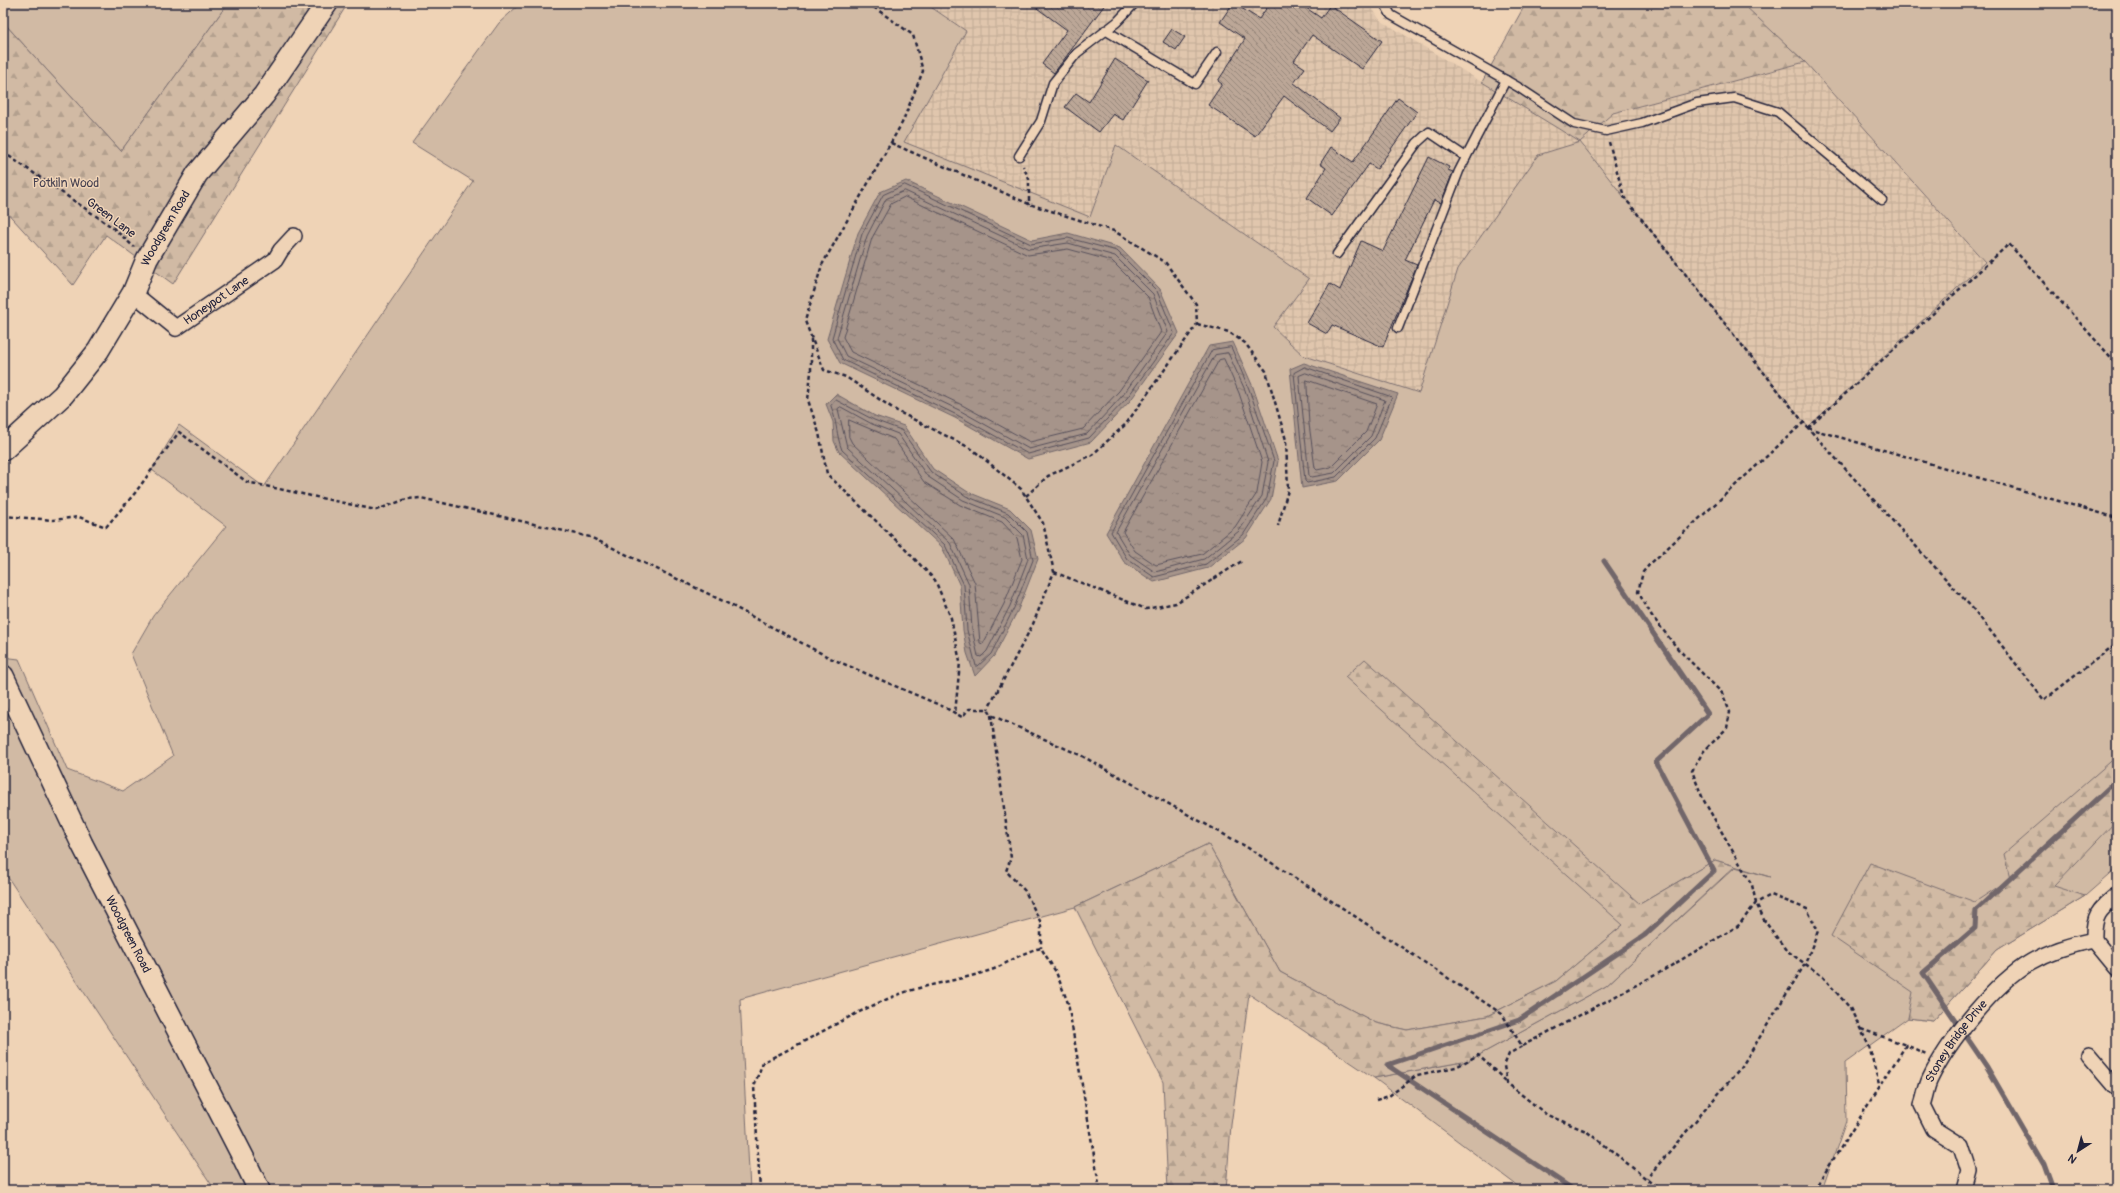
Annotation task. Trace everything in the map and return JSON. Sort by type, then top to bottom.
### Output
[{"type":"street","name":"Woodgreen Road","points":[[3,450],[63,396],[98,351],[134,293],[147,259],[197,174],[264,95],[327,3]]},
{"type":"street","name":"Honeypot Lane","points":[[134,293],[176,328],[275,260],[280,250],[294,236]]},
{"type":"street","name":"Woodgreen Road","points":[[3,676],[82,844],[244,1157],[259,1190]]},
{"type":"street","points":[[2117,894],[2098,911],[2093,926],[2094,940],[2117,968]]},
{"type":"street","name":"Stoney Bridge Drive","points":[[1964,1190],[1969,1171],[1960,1146],[1934,1129],[1922,1106],[1929,1080],[1969,1021],[1998,989],[2030,962],[2053,952],[2094,940]]},
{"type":"street","points":[[2088,1054],[2112,1071],[2117,1088]]},
{"type":"lane","points":[[1019,156],[1042,121],[1053,83],[1077,53],[1117,22],[1135,3]]},
{"type":"lane","points":[[1384,3],[1391,15],[1506,80],[1574,124],[1606,131],[1642,122],[1697,103],[1734,98],[1778,112],[1882,200]]},
{"type":"lane","points":[[1105,30],[1195,84],[1217,52]]},
{"type":"lane","points":[[1398,328],[1459,171],[1506,80]]},
{"type":"lane","points":[[1337,254],[1417,143],[1429,132],[1466,157]]},
{"type":"path","points":[[868,3],[913,35],[923,71],[902,123],[892,143],[822,265],[805,321],[824,370],[846,377],[897,411],[972,449],[1021,489],[1043,523],[1054,572],[1033,624],[988,709]]},
{"type":"path","points":[[1606,131],[1624,197],[1808,428],[1975,611],[2044,700],[2117,643]]},
{"type":"path","points":[[892,143],[1030,204],[1114,231],[1165,262],[1196,304],[1197,324],[1126,424],[1092,455],[1048,476],[1026,496]]},
{"type":"path","name":"Green Lane","points":[[3,152],[112,227],[147,259]]},
{"type":"path","points":[[1019,156],[1029,179],[1030,204]]},
{"type":"path","points":[[1808,428],[2009,244],[2117,364]]},
{"type":"path","points":[[1197,324],[1229,332],[1245,343],[1266,371],[1286,440],[1288,490],[1278,526]]},
{"type":"path","points":[[811,336],[811,372],[808,400],[819,433],[827,474],[935,580],[951,618],[960,662],[955,714]]},
{"type":"path","points":[[1804,422],[1650,564],[1643,572],[1638,592],[1652,616],[1678,648],[1722,693],[1730,712],[1727,728],[1703,752],[1692,771],[1702,799],[1752,885],[1756,903],[1764,920],[1786,950],[1822,976],[1850,1008],[1869,1046],[1880,1088]]},
{"type":"path","points":[[1808,428],[2117,518]]},
{"type":"path","points":[[3,516],[53,520],[79,517],[106,527],[135,492],[179,432],[247,482],[376,510],[407,499],[421,498],[590,537],[721,600],[830,658],[944,707],[955,714],[962,717],[969,709],[988,709]]},
{"type":"path","points":[[1054,572],[1146,609],[1176,603],[1242,561]]},
{"type":"path","points":[[988,709],[991,715],[1011,858],[1006,872],[1025,891],[1041,923],[1041,948],[1056,972],[1068,1003],[1100,1190]]},
{"type":"path","points":[[991,715],[1082,756],[1245,846],[1344,909],[1502,1014],[1522,1046]]},
{"type":"path","points":[[1508,1083],[1504,1066],[1509,1054],[1659,973],[1738,926],[1756,903],[1771,895],[1807,909],[1818,931],[1805,964],[1742,1066],[1647,1178]]},
{"type":"path","points":[[760,1190],[754,1086],[763,1062],[900,994],[994,968],[1033,949],[1041,948]]},
{"type":"path","points":[[1860,1028],[1906,1045],[1941,1061]]},
{"type":"path","points":[[1814,1190],[1860,1115],[1880,1088],[1906,1045]]},
{"type":"path","points":[[1376,1100],[1390,1096],[1417,1075],[1456,1067],[1478,1055],[1508,1083],[1547,1115],[1586,1131],[1647,1178],[1660,1190]]},
{"type":"shaded area","points":[[925,3],[1369,3],[1380,20],[1580,142],[1458,269],[1419,393],[1304,356],[1273,327],[1308,279],[1116,145],[1090,218],[903,142],[966,31]]},
{"type":"shaded area","points":[[1805,62],[1985,263],[1808,428],[1580,142],[1613,113]]},
{"type":"green space","points":[[3,3],[228,3],[121,151],[3,22]]},
{"type":"green space","name":"Potkiln Wood","points":[[228,3],[348,3],[173,284],[106,235],[73,285],[3,208],[3,22],[121,151]]},
{"type":"green space","points":[[521,3],[925,3],[966,31],[904,142],[1090,217],[1116,145],[1309,279],[1273,327],[1304,356],[1419,393],[1458,269],[1538,155],[1580,142],[1808,427],[1985,262],[1805,62],[1740,3],[2117,3],[2117,868],[2085,896],[1997,950],[1933,1021],[1908,1018],[1845,1063],[1846,1121],[1822,1190],[1523,1190],[1374,1078],[1468,1061],[1606,986],[1735,867],[1770,877],[1715,860],[1640,904],[1623,925],[1556,981],[1487,1016],[1407,1030],[1376,1023],[1280,972],[1208,844],[1075,907],[740,999],[750,1190],[215,1190],[3,870],[3,657],[19,659],[67,770],[123,791],[173,756],[131,654],[153,616],[226,526],[152,470],[179,425],[264,487],[473,181],[412,143],[499,23]]},
{"type":"green space","points":[[1526,3],[1742,3],[1805,62],[1613,113],[1580,142],[1482,82]]},
{"type":"green space","points":[[1365,659],[1640,904],[1715,860],[1735,866],[1606,986],[1468,1061],[1374,1078],[1249,994],[1231,1125],[1226,1190],[1168,1190],[1163,1082],[1075,907],[1208,844],[1280,972],[1376,1023],[1407,1030],[1487,1016],[1556,981],[1623,925],[1345,677]]},
{"type":"green space","points":[[2117,756],[2117,820],[2054,886],[2085,896],[1997,950],[1933,1021],[1908,1018],[1913,992],[1831,936],[1870,863],[1975,902],[2010,879],[2004,854]]},
{"type":"water","points":[[906,181],[1032,240],[1068,233],[1120,248],[1160,289],[1179,333],[1130,401],[1091,442],[1028,459],[955,418],[840,363],[827,339],[858,233],[880,192]]},
{"type":"water","points":[[1233,342],[1253,387],[1278,461],[1271,499],[1246,538],[1208,568],[1154,582],[1124,562],[1106,533],[1209,346]]},
{"type":"water","points":[[1304,363],[1398,394],[1379,440],[1338,481],[1302,488],[1290,369]]},
{"type":"water","points":[[836,394],[875,416],[904,426],[933,469],[968,492],[1010,509],[1031,530],[1038,559],[1018,610],[994,656],[975,676],[967,653],[963,630],[960,586],[942,547],[839,452],[834,441],[833,422],[826,404]]},
{"type":"building","points":[[1030,3],[1106,3],[1054,73],[1042,64],[1067,30]]},
{"type":"building","points":[[1233,3],[1259,19],[1270,3],[1299,3],[1321,18],[1330,5],[1382,41],[1362,69],[1312,35],[1294,61],[1305,68],[1294,83],[1340,118],[1330,131],[1284,96],[1255,136],[1208,105],[1222,84],[1218,81],[1245,39],[1220,22]]},
{"type":"building","points":[[1172,29],[1185,37],[1176,50],[1163,42]]},
{"type":"building","points":[[1115,59],[1148,80],[1123,120],[1113,114],[1099,132],[1065,107],[1076,93],[1089,102]]},
{"type":"building","points":[[1398,98],[1417,112],[1377,169],[1369,164],[1332,216],[1307,198],[1326,168],[1320,164],[1331,147],[1353,162]]},
{"type":"building","points":[[1429,157],[1449,167],[1448,170],[1453,172],[1441,203],[1434,200],[1405,260],[1417,265],[1383,347],[1332,325],[1327,334],[1307,323],[1330,284],[1340,290],[1361,241],[1383,251]]},
{"type":"waterway","points":[[1574,1190],[1387,1065],[1519,1020],[1645,935],[1714,871],[1656,762],[1708,714],[1604,561]]},
{"type":"waterway","points":[[2053,1190],[2044,1165],[1987,1067],[1923,973],[1975,928],[1976,910],[2117,780]]}]
